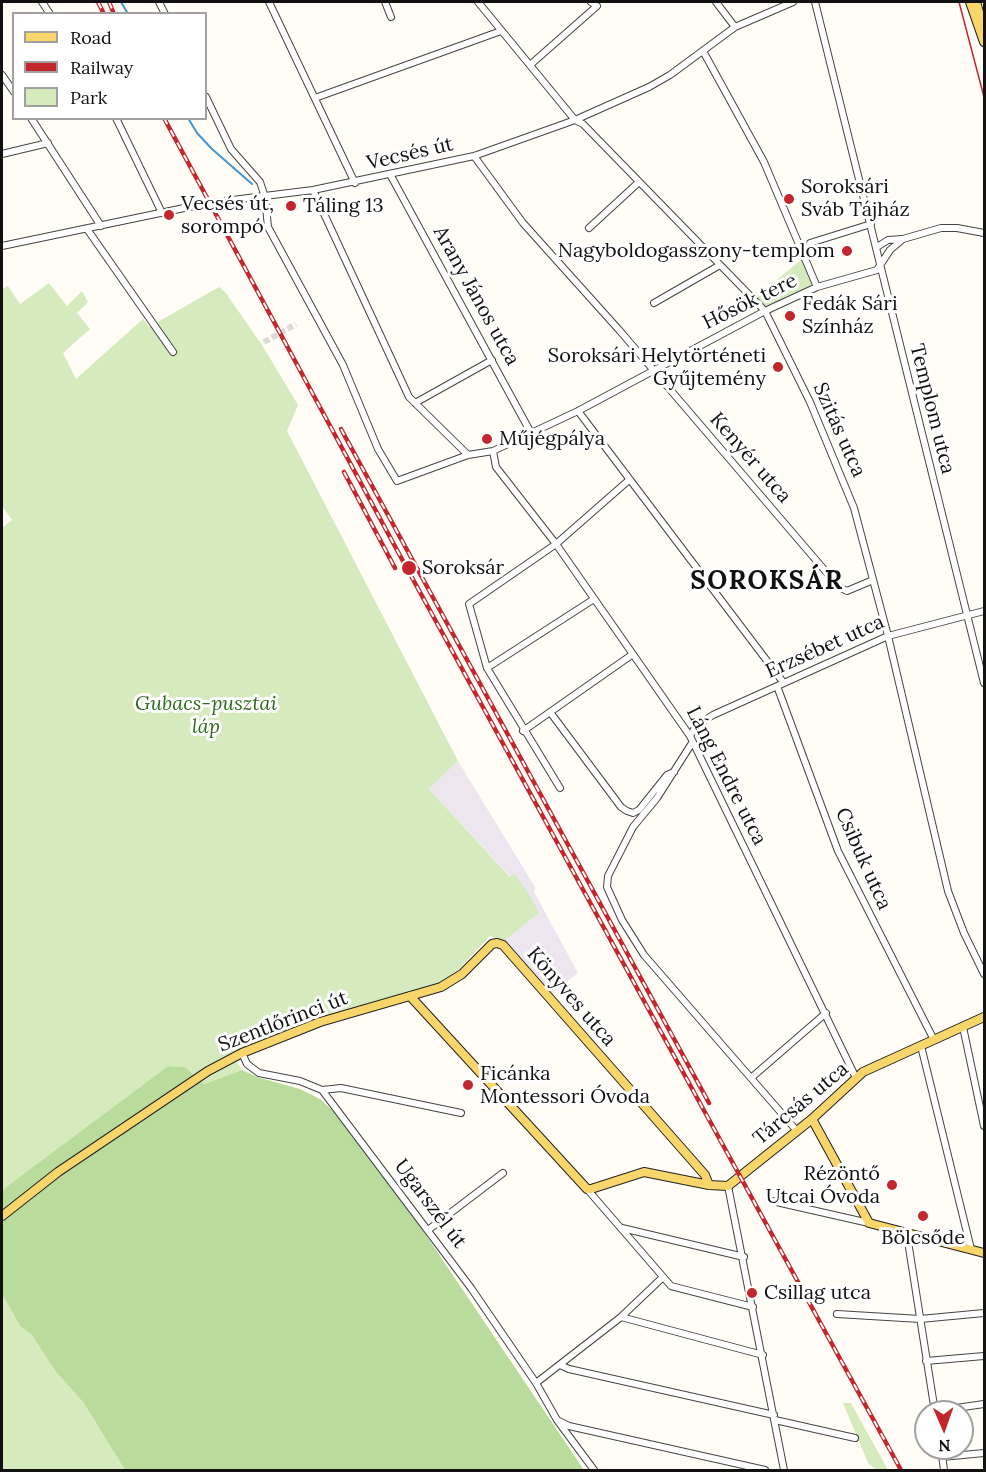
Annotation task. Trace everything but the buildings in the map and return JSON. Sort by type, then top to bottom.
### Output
[{"type":"main road","points":[[970,2],[984,42]]},
{"type":"main road","points":[[976,2],[984,32]]},
{"type":"main road","name":"Szentlőrinci út","points":[[2,1216],[58,1172],[208,1071],[242,1053],[320,1022],[441,987],[453,981],[497,943]]},
{"type":"main road","name":"Könyves utca","points":[[497,943],[503,945],[705,1174],[709,1185]]},
{"type":"main road","points":[[410,996],[587,1189],[644,1172],[709,1185],[728,1186]]},
{"type":"main road","name":"Tárcsás utca","points":[[728,1186],[812,1119],[856,1078],[984,1017]]},
{"type":"main road","points":[[812,1119],[869,1223],[907,1235],[984,1253]]},
{"type":"street","points":[[269,2],[355,183]]},
{"type":"street","points":[[385,2],[391,17]]},
{"type":"street","name":"Szitás utca","points":[[478,2],[575,120],[583,123],[765,311],[810,402],[845,483],[857,519],[888,636],[948,891],[964,933],[984,974]]},
{"type":"street","points":[[530,65],[597,6],[591,2]]},
{"type":"street","points":[[716,2],[735,27]]},
{"type":"street","name":"Vecsés út","points":[[2,246],[208,203],[355,183],[474,156],[575,120],[649,87],[735,27],[793,2]]},
{"type":"street","name":"Templom utca","points":[[815,2],[984,683]]},
{"type":"street","points":[[315,98],[501,31]]},
{"type":"street","points":[[703,51],[764,162],[817,288]]},
{"type":"street","points":[[2,75],[12,89]]},
{"type":"street","points":[[207,99],[231,149],[253,171],[265,196]]},
{"type":"street","points":[[32,120],[102,226]]},
{"type":"street","points":[[117,120],[162,213]]},
{"type":"street","points":[[2,154],[48,142]]},
{"type":"street","name":"Kenyér utca","points":[[474,156],[523,223],[653,370],[841,590],[848,591],[873,580]]},
{"type":"street","name":"Arany János utca","points":[[391,176],[531,433]]},
{"type":"street","points":[[589,228],[639,182]]},
{"type":"street","points":[[313,190],[409,397],[468,455]]},
{"type":"street","name":"Hősök tere","points":[[265,196],[268,227],[343,365],[378,450],[397,481],[468,455],[493,451],[578,411],[765,311],[817,288],[881,267]]},
{"type":"street","name":"Hősök tere","points":[[803,256],[810,243],[871,224]]},
{"type":"street","points":[[877,247],[888,240],[903,239],[941,228],[957,228],[984,233]]},
{"type":"street","points":[[87,229],[173,352]]},
{"type":"street","points":[[881,267],[890,250],[903,239]]},
{"type":"street","points":[[654,303],[720,265]]},
{"type":"street","points":[[415,403],[492,360]]},
{"type":"street","name":"Csibuk utca","points":[[578,411],[780,684],[838,850],[934,1040]]},
{"type":"street","name":"Láng Endre utca","points":[[493,451],[496,467],[556,544],[691,739],[856,1078]]},
{"type":"street","points":[[560,788],[523,731],[487,668],[469,604],[556,544],[629,480]]},
{"type":"street","points":[[487,668],[594,600]]},
{"type":"street","name":"Erzsébet utca","points":[[750,1078],[640,950],[622,920],[607,887],[608,876],[633,827],[674,772],[696,726],[713,715],[888,636],[984,611]]},
{"type":"street","points":[[523,731],[633,654]]},
{"type":"street","points":[[550,712],[621,807],[627,811],[633,813],[639,810],[667,775],[674,772]]},
{"type":"street","points":[[797,1131],[750,1078],[826,1013]]},
{"type":"street","points":[[963,1027],[984,1126]]},
{"type":"street","points":[[921,1046],[971,1249]]},
{"type":"street","points":[[242,1053],[247,1064],[259,1073],[300,1081],[322,1090],[341,1088],[461,1113]]},
{"type":"street","name":"Ugarszél út","points":[[322,1090],[428,1230],[536,1383],[557,1420],[594,1470]]},
{"type":"street","points":[[428,1230],[503,1173]]},
{"type":"street","points":[[728,1186],[744,1257],[784,1470]]},
{"type":"street","points":[[587,1189],[671,1286],[753,1307]]},
{"type":"street","points":[[772,1201],[869,1223]]},
{"type":"street","points":[[622,1228],[744,1257]]},
{"type":"street","points":[[907,1235],[933,1400]]},
{"type":"street","points":[[536,1383],[621,1317],[663,1277]]},
{"type":"street","points":[[837,1314],[920,1319],[984,1313]]},
{"type":"street","points":[[621,1317],[763,1355]]},
{"type":"street","points":[[926,1361],[984,1356]]},
{"type":"street","points":[[560,1365],[568,1369],[855,1438]]},
{"type":"street","points":[[557,1420],[569,1426],[765,1470]]},
{"type":"shaded area","points":[[458,761],[535,887],[534,892],[578,973],[551,994],[504,941],[539,913],[514,874],[511,877],[429,789]]},
{"type":"green space","points":[[802,259],[815,287],[763,307],[755,298]]},
{"type":"green space","name":"Gubacs-pusztai láp","points":[[49,283],[67,306],[82,291],[88,302],[77,313],[90,329],[63,353],[76,379],[143,319],[149,327],[219,287],[225,292],[262,345],[298,405],[287,431],[458,761],[429,789],[510,877],[514,873],[539,913],[504,941],[490,936],[458,970],[439,984],[322,1017],[231,1053],[242,1070],[204,1084],[185,1067],[168,1066],[2,1190],[2,528],[12,520],[2,506],[2,289],[8,286],[20,304]]},
{"type":"green space","points":[[168,1066],[185,1067],[204,1084],[242,1070],[257,1077],[300,1089],[320,1099],[333,1111],[374,1158],[584,1470],[125,1470],[83,1402],[56,1372],[31,1334],[20,1326],[2,1294],[2,1190]]},
{"type":"green space","points":[[2,1294],[20,1326],[31,1334],[56,1372],[83,1402],[125,1470],[2,1470]]},
{"type":"green space","points":[[843,1403],[851,1403],[888,1470],[876,1470],[868,1463]]},
{"type":"waterway","points":[[121,2],[127,12]]},
{"type":"waterway","points":[[189,120],[197,133],[212,149],[252,184]]},
{"type":"tunnel","points":[[264,342],[296,324]]},
{"type":"tram line","points":[[959,2],[984,97]]},
{"type":"railway","points":[[98,2],[103,12]]},
{"type":"railway","points":[[109,2],[113,12]]},
{"type":"railway","points":[[165,120],[404,563],[901,1470]]},
{"type":"railway","points":[[341,429],[709,1103]]},
{"type":"railway","points":[[344,472],[395,568]]},
{"type":"place","name":"Soroksári Sváb Tájház","points":[[789,199]]},
{"type":"place","name":"Táling 13","points":[[291,206]]},
{"type":"place","name":"Vecsés út, sorompó","points":[[169,215]]},
{"type":"place","name":"Nagyboldogasszony-templom","points":[[847,251]]},
{"type":"place","name":"Fedák Sári Színház","points":[[790,316]]},
{"type":"place","name":"Soroksári Helytörténeti Gyűjtemény","points":[[778,367]]},
{"type":"place","name":"Műjégpálya","points":[[487,439]]},
{"type":"place","name":"Soroksár","points":[[409,568]]},
{"type":"place","name":"Ficánka Montessori Óvoda","points":[[468,1085]]},
{"type":"place","name":"Rézöntő Utcai Óvoda","points":[[892,1185]]},
{"type":"place","name":"Bölcsőde","points":[[923,1216]]},
{"type":"place","name":"Csillag utca","points":[[752,1293]]},
{"type":"district","name":"SOROKSÁR","points":[[767,582]]}]
